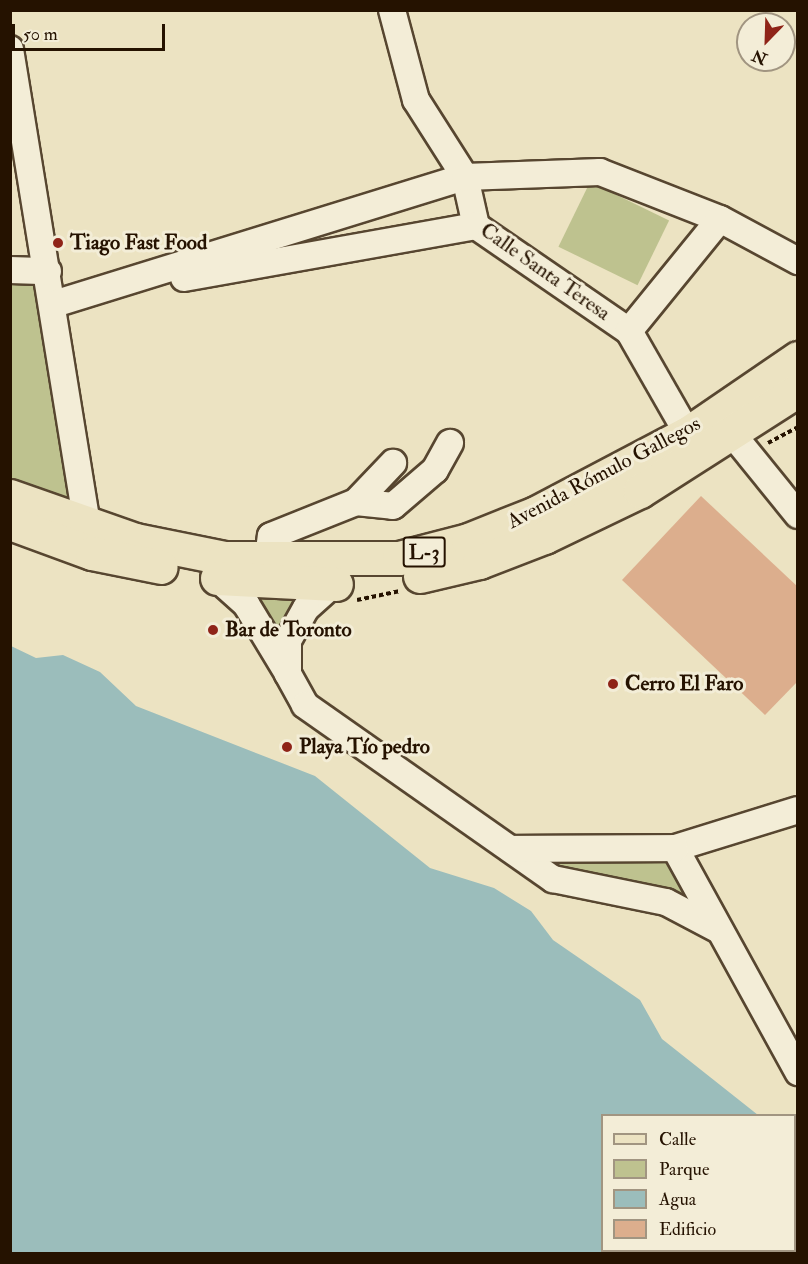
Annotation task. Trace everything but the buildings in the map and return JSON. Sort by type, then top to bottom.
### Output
[{"type":"main road","name":"Avenida Rómulo Gallegos","points":[[10,523],[92,553],[218,579],[333,584],[405,579],[478,562],[640,491],[798,358]]},
{"type":"main road","name":"Avenida Rómulo Gallegos","points":[[723,422],[798,390]]},
{"type":"main road","name":"Avenida Rómulo Gallegos","points":[[10,496],[87,524],[224,558],[268,560],[399,558],[468,540],[694,444]]},
{"type":"street","name":"Calle Santa Teresa","points":[[392,10],[416,100],[465,177],[476,226],[628,331],[694,444]]},
{"type":"street","points":[[10,49],[54,303],[87,524]]},
{"type":"street","points":[[54,303],[465,177],[600,172],[720,219],[798,261]]},
{"type":"street","points":[[628,331],[720,219]]},
{"type":"street","points":[[54,303],[476,226]]},
{"type":"street","points":[[10,270],[48,271]]},
{"type":"street","points":[[723,422],[798,515]]},
{"type":"street","points":[[356,502],[393,506],[435,470],[450,443]]},
{"type":"street","points":[[268,560],[271,536],[356,502],[393,463]]},
{"type":"street","points":[[218,579],[246,604],[305,705],[553,879],[666,902],[719,930]]},
{"type":"street","points":[[288,674],[288,640],[306,608],[333,584]]},
{"type":"street","points":[[511,849],[675,848],[798,810]]},
{"type":"street","points":[[675,848],[798,1072]]},
{"type":"green space","points":[[590,182],[669,221],[638,285],[558,247]]},
{"type":"green space","points":[[11,273],[42,275],[68,503],[11,478]]},
{"type":"green space","points":[[272,583],[333,584],[306,608],[288,674],[246,604]]},
{"type":"green space","points":[[675,848],[715,927],[553,879],[511,849]]},
{"type":"water","points":[[11,646],[36,658],[63,655],[100,672],[136,706],[315,776],[430,868],[494,888],[531,911],[553,940],[640,1000],[662,1039],[757,1114],[601,1114],[601,1252],[796,1253],[11,1253]]},
{"type":"place","name":"Tiago Fast Food","points":[[58,243]]},
{"type":"place","name":"Bar de Toronto","points":[[213,630]]},
{"type":"place","name":"Cerro El Faro","points":[[613,684]]},
{"type":"place","name":"Playa Tío pedro","points":[[287,747]]}]
